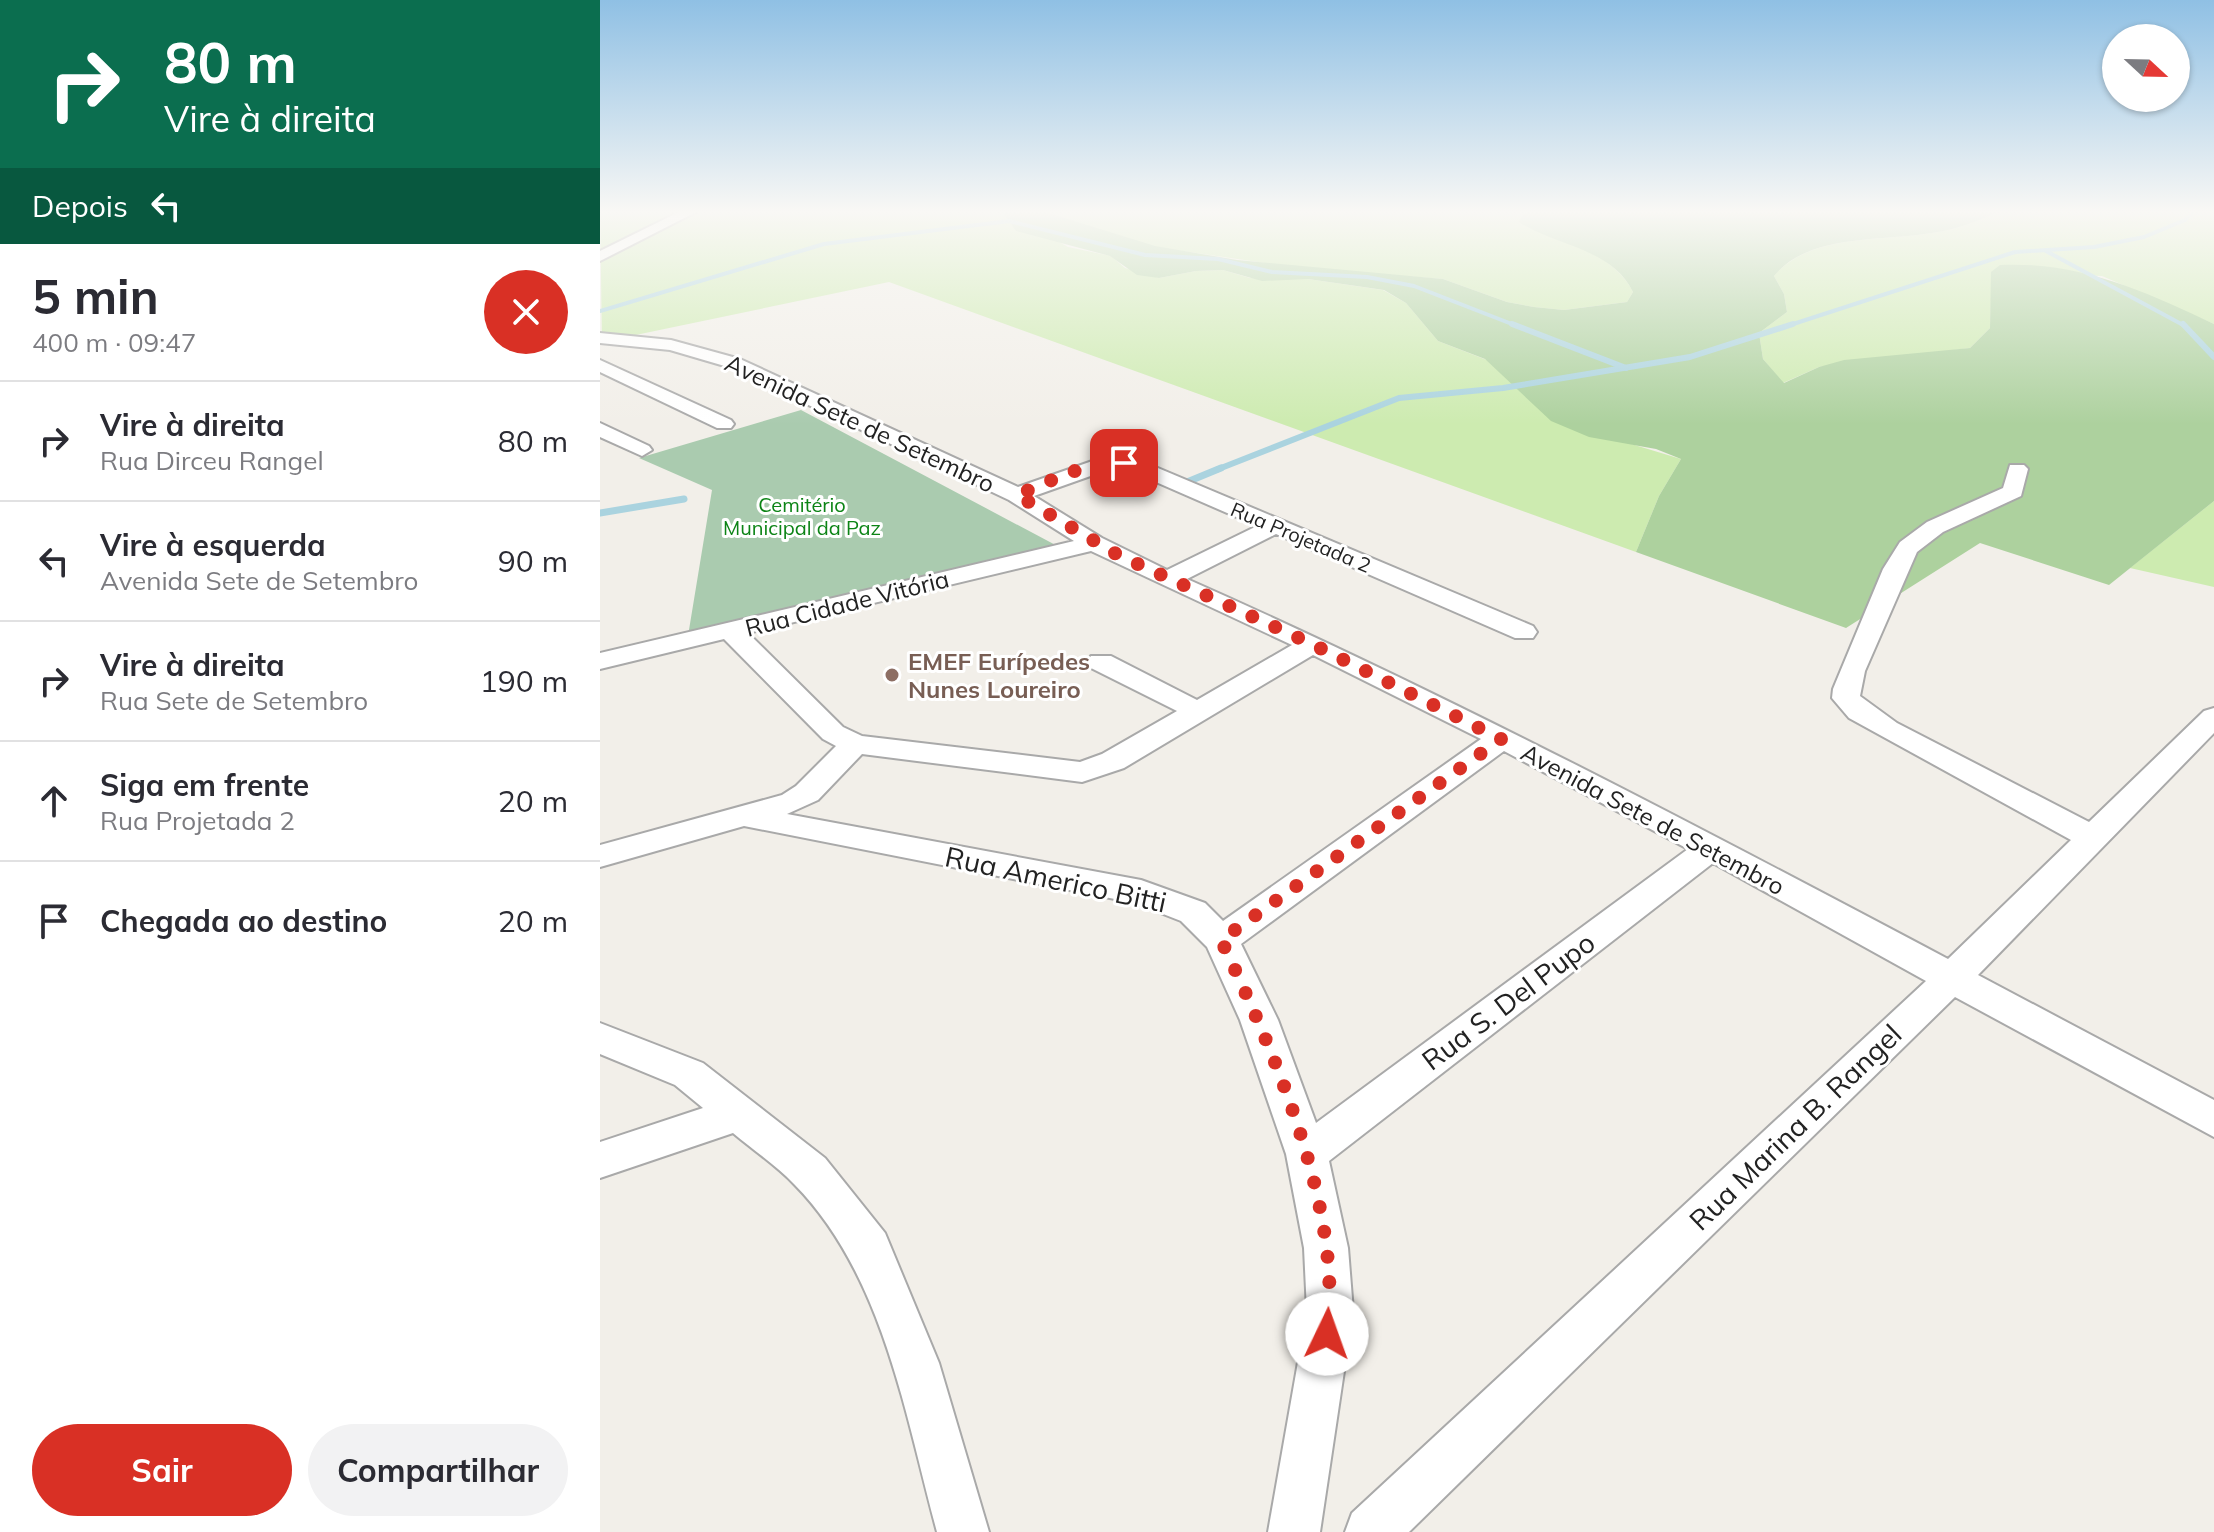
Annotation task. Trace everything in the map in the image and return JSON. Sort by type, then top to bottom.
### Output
[{"type":"street","name":"Avenida Sete de Setembro","points":[[600,338],[671,345],[734,363],[1017,495],[1094,543],[1312,644],[1584,779],[2214,1120]]},
{"type":"street","points":[[600,363],[671,345]]},
{"type":"street","points":[[600,363],[724,424]]},
{"type":"street","points":[[600,429],[642,450]]},
{"type":"street","name":"Rua Projetada 2","points":[[1017,495],[1075,471],[1113,462],[1139,467],[1524,632]]},
{"type":"street","points":[[2017,469],[2013,491],[1933,528],[1916,539],[1900,558],[1872,630],[1850,672],[1846,698],[1859,712],[1887,729],[2092,837]]},
{"type":"street","points":[[1167,579],[1275,526]]},
{"type":"street","name":"Rua Cidade Vitória","points":[[600,661],[1094,543]]},
{"type":"street","points":[[731,631],[833,733],[855,744],[1082,772],[1113,761],[1312,644]]},
{"type":"street","points":[[1101,662],[1200,712]]},
{"type":"street","name":"Rua Marina B. Rangel","points":[[1371,1532],[1951,979],[2214,717]]},
{"type":"street","points":[[1221,940],[1501,739]]},
{"type":"street","points":[[608,850],[748,817],[793,802],[807,793],[855,744]]},
{"type":"street","name":"Rua Americo Bitti","points":[[748,817],[1141,892],[1193,912],[1221,940],[1259,1020],[1307,1154],[1326,1248],[1330,1311],[1294,1532]]},
{"type":"street","name":"Rua S. Del Pupo","points":[[1307,1154],[1710,849]]},
{"type":"street","points":[[600,1038],[689,1074],[810,1171],[869,1248],[915,1363],[963,1532]]},
{"type":"street","points":[[600,1160],[738,1114]]},
{"type":"green space","points":[[601,281],[1325,281],[1383,290],[1406,303],[1438,341],[1492,362],[1536,406],[1628,443],[1681,459],[1659,496],[1636,552],[889,282],[602,342]]},
{"type":"green space","points":[[1325,281],[1450,281],[1507,302],[1564,310],[1627,302],[1633,292],[1627,281],[1777,281],[1784,294],[1787,312],[1759,333],[1763,359],[1784,383],[1819,367],[1844,360],[1970,348],[1990,328],[1991,281],[2111,281],[2214,324],[2214,501],[2109,585],[1980,543],[1846,628],[1636,552],[1659,496],[1681,459],[1656,449],[1589,437],[1551,421],[1485,359],[1438,341],[1406,303],[1384,290]]},
{"type":"green space","points":[[1450,281],[1627,281],[1633,292],[1627,302],[1564,310],[1507,302]]},
{"type":"green space","points":[[1777,281],[1992,281],[1990,328],[1970,348],[1819,367],[1783,383],[1763,359],[1759,333],[1787,312],[1784,294]]},
{"type":"green space","points":[[2115,281],[2214,281],[2214,324]]},
{"type":"green space","name":"Cemitério Municipal da Paz","points":[[801,410],[1063,549],[688,636],[712,490],[639,458]]},
{"type":"green space","points":[[2214,501],[2214,587],[2130,568]]},
{"type":"waterway","points":[[600,311],[699,281]]},
{"type":"waterway","points":[[1390,281],[1414,286],[1517,326]]},
{"type":"waterway","points":[[1787,326],[1924,281]]},
{"type":"waterway","points":[[2103,281],[2185,326]]},
{"type":"waterway","points":[[1512,324],[1625,368]]},
{"type":"waterway","points":[[1625,368],[1690,357],[1793,324]]},
{"type":"waterway","points":[[2185,326],[2214,357]]},
{"type":"waterway","points":[[1219,469],[1399,398],[1503,388],[1625,368]]},
{"type":"waterway","points":[[1187,482],[1219,469]]},
{"type":"waterway","points":[[600,513],[684,499]]},
{"type":"place","name":"EMEF Eurípedes Nunes Loureiro","points":[[892,675]]},
{"type":"route","points":[[1124,463],[1113,462],[1075,471],[1017,495],[1094,543],[1312,644],[1501,739],[1221,940],[1259,1020],[1307,1154],[1326,1248],[1330,1311],[1327,1334]]}]
